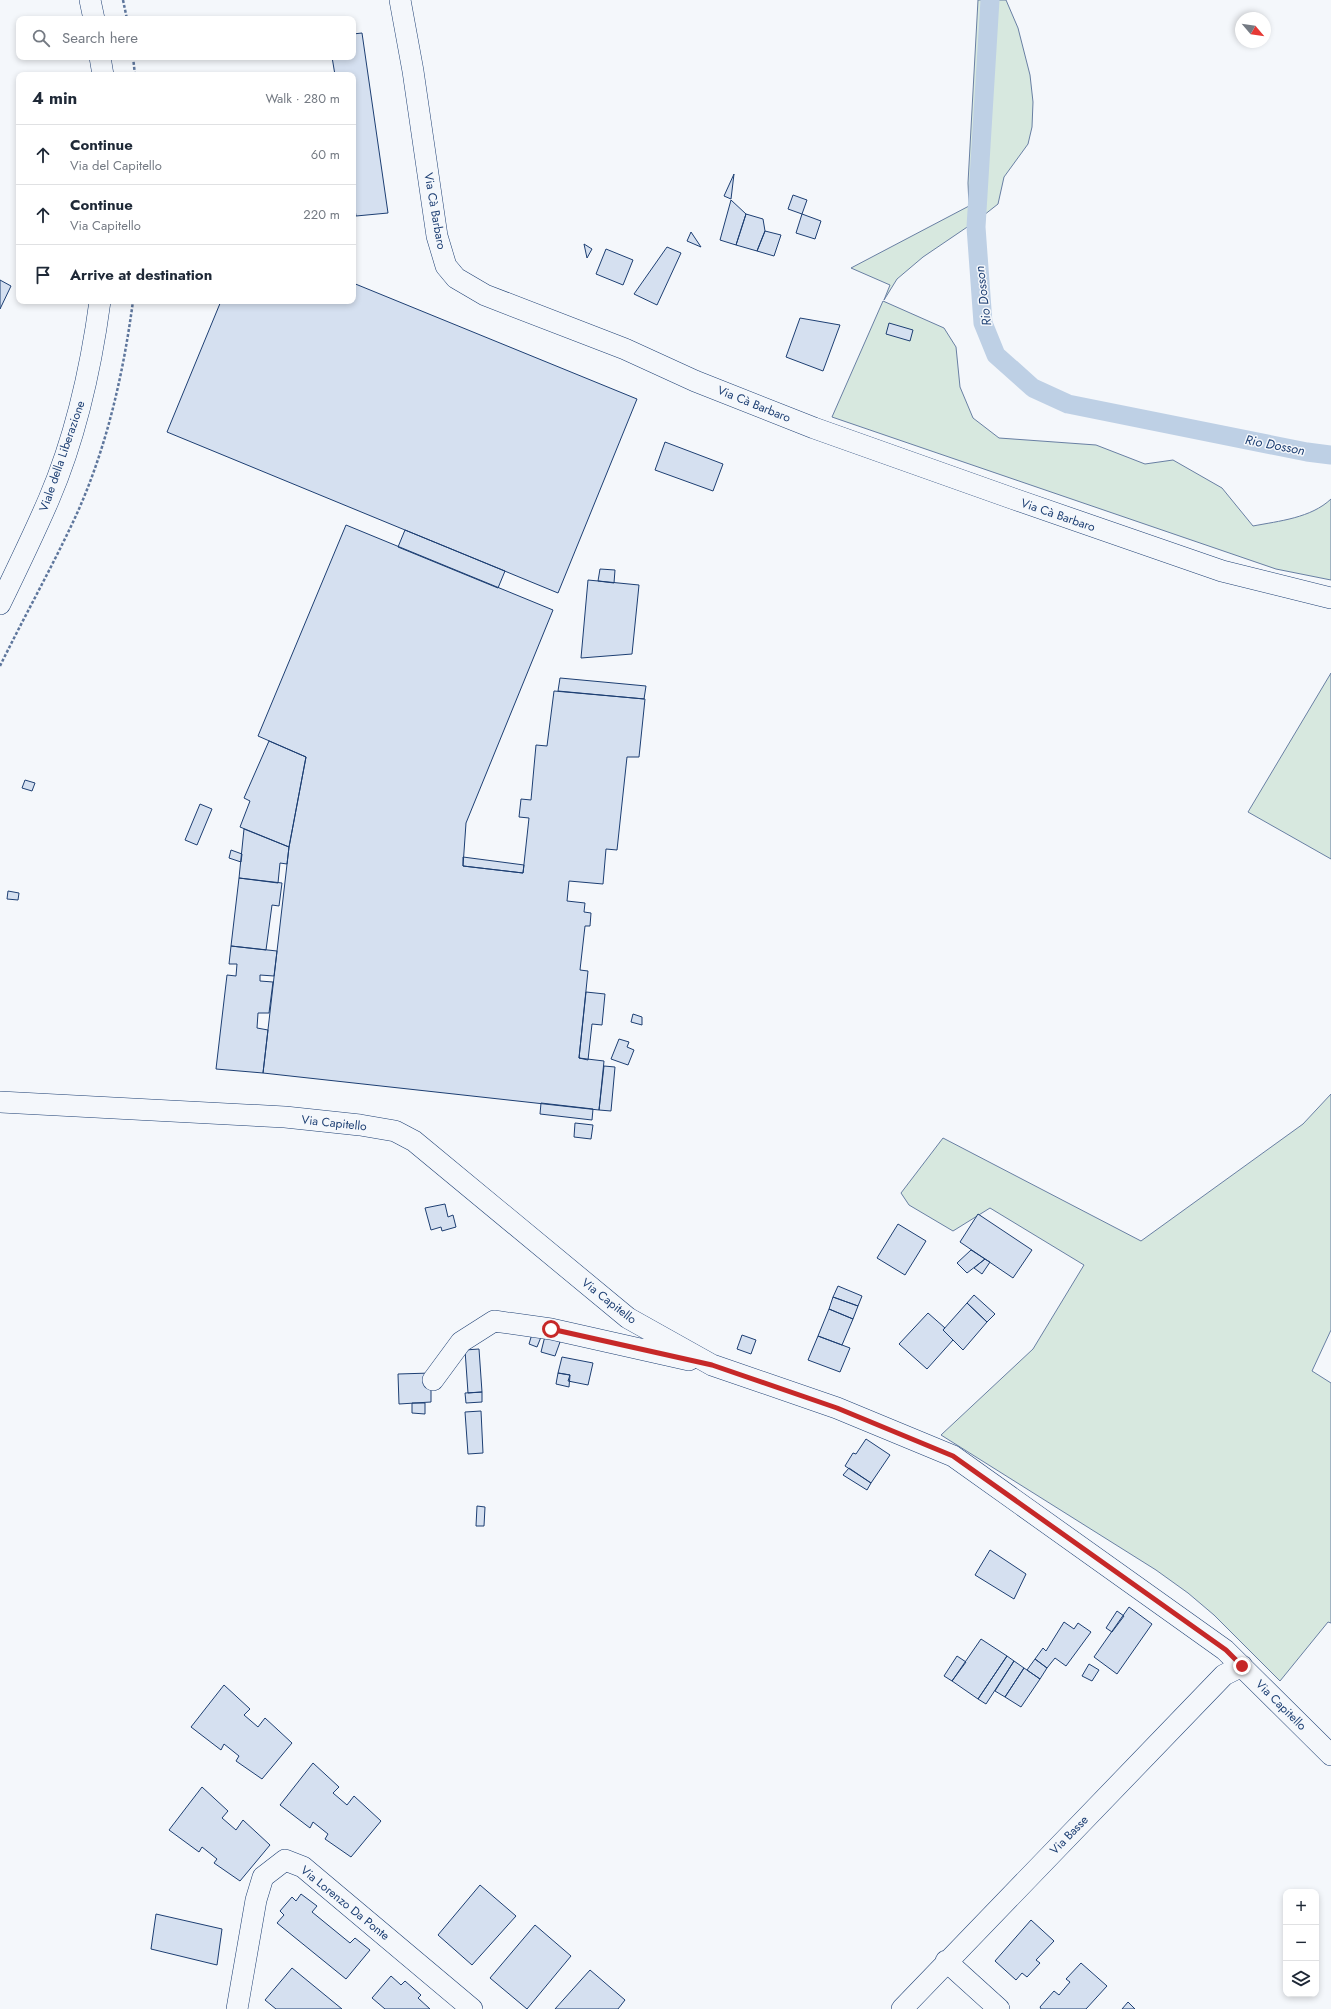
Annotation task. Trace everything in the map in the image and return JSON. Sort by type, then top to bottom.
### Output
[{"type":"street","points":[[90,0],[93,16]]},
{"type":"street","name":"Via Cà Barbaro","points":[[400,0],[413,71],[437,236],[446,266],[456,278],[485,295],[625,349],[696,381],[814,428],[1222,571],[1331,598]]},
{"type":"street","points":[[100,60],[102,72]]},
{"type":"street","name":"Viale della Liberazione","points":[[0,604],[50,498],[66,453],[80,409],[94,344],[100,304]]},
{"type":"street","name":"Via Capitello","points":[[0,1102],[285,1117],[360,1125],[394,1131],[414,1141],[628,1318],[712,1365],[837,1408],[953,1456],[1226,1650],[1331,1755]]},
{"type":"street","points":[[433,1380],[461,1342],[494,1321],[551,1329],[712,1365]]},
{"type":"street","name":"Via Basse","points":[[902,2009],[946,1961],[1224,1675],[1242,1666]]},
{"type":"street","name":"Via Lorenzo Da Ponte","points":[[237,2009],[256,1900],[263,1877],[285,1860],[303,1867],[472,2009]]},
{"type":"street","points":[[946,1961],[999,2009]]},
{"type":"path","points":[[123,0],[126,16]]},
{"type":"path","points":[[133,60],[135,72]]},
{"type":"path","points":[[0,666],[74,519],[93,470],[117,395],[126,352],[133,304]]},
{"type":"shaded area","points":[[978,0],[1006,0],[1018,28],[1030,75],[1033,102],[1032,127],[1028,144],[1004,177],[998,204],[979,219],[923,257],[897,279],[884,300],[890,285],[851,268],[969,206],[968,183]]},
{"type":"shaded area","points":[[883,301],[944,328],[956,347],[960,387],[973,418],[999,438],[1096,445],[1145,464],[1173,460],[1222,488],[1253,526],[1304,515],[1314,511],[1331,499],[1331,580],[1276,569],[832,417]]},
{"type":"shaded area","points":[[1331,673],[1331,859],[1248,812]]},
{"type":"shaded area","points":[[1331,1094],[1331,1330],[1312,1371],[1331,1383],[1331,1623],[1328,1622],[1280,1681],[1214,1615],[1188,1593],[1156,1570],[941,1435],[1033,1349],[1084,1265],[990,1208],[953,1231],[909,1205],[901,1193],[943,1138],[1141,1241],[1303,1124]]},
{"type":"building","points":[[362,33],[388,213],[356,216],[356,72],[334,72],[332,60],[356,60],[356,34]]},
{"type":"building","points":[[734,174],[731,199],[724,196]]},
{"type":"building","points":[[793,195],[807,200],[802,214],[788,209]]},
{"type":"building","points":[[731,200],[746,214],[736,245],[720,240]]},
{"type":"building","points":[[746,214],[763,219],[765,231],[757,251],[736,245]]},
{"type":"building","points":[[802,214],[821,221],[815,239],[796,233]]},
{"type":"building","points":[[765,231],[781,235],[774,256],[757,251]]},
{"type":"building","points":[[691,232],[701,247],[687,241]]},
{"type":"building","points":[[584,244],[592,249],[587,258]]},
{"type":"building","points":[[667,247],[681,253],[657,305],[634,294]]},
{"type":"building","points":[[606,249],[633,260],[623,285],[596,274]]},
{"type":"building","points":[[0,280],[11,286],[0,309]]},
{"type":"building","points":[[356,284],[637,399],[558,593],[167,432],[220,304],[356,304]]},
{"type":"building","points":[[800,318],[840,325],[823,371],[786,357]]},
{"type":"building","points":[[889,323],[913,330],[910,341],[886,334]]},
{"type":"building","points":[[665,442],[723,464],[713,491],[655,470]]},
{"type":"building","points":[[346,525],[553,610],[466,823],[463,866],[523,873],[529,818],[519,817],[521,799],[531,800],[536,745],[547,746],[554,691],[645,699],[639,757],[627,757],[617,850],[606,849],[603,884],[569,881],[567,901],[585,903],[584,912],[591,913],[590,926],[585,926],[580,970],[588,971],[579,1058],[604,1061],[599,1110],[263,1073],[289,847],[306,757],[258,736]]},
{"type":"building","points":[[405,530],[505,571],[498,588],[398,547]]},
{"type":"building","points":[[600,569],[615,570],[614,583],[598,581]]},
{"type":"building","points":[[588,580],[639,585],[632,654],[581,658]]},
{"type":"building","points":[[560,678],[646,686],[644,699],[558,691]]},
{"type":"building","points":[[269,741],[306,757],[289,847],[240,827],[250,801],[244,798]]},
{"type":"building","points":[[25,780],[35,783],[32,791],[22,788]]},
{"type":"building","points":[[200,804],[212,809],[197,845],[185,840]]},
{"type":"building","points":[[244,829],[289,847],[287,864],[280,863],[278,883],[239,878]]},
{"type":"building","points":[[231,850],[242,854],[241,862],[229,858]]},
{"type":"building","points":[[463,857],[524,865],[523,873],[463,866]]},
{"type":"building","points":[[239,878],[282,883],[279,906],[272,905],[266,950],[231,946]]},
{"type":"building","points":[[8,891],[19,893],[18,900],[7,899]]},
{"type":"building","points":[[231,946],[277,951],[274,976],[260,975],[260,981],[273,982],[269,1013],[258,1013],[257,1028],[268,1030],[263,1073],[216,1069],[227,975],[236,976],[237,964],[229,964]]},
{"type":"building","points":[[586,992],[605,994],[602,1025],[592,1024],[588,1060],[579,1058]]},
{"type":"building","points":[[633,1014],[642,1017],[642,1025],[631,1022]]},
{"type":"building","points":[[619,1039],[629,1042],[627,1047],[634,1050],[628,1065],[611,1059]]},
{"type":"building","points":[[604,1066],[615,1067],[611,1111],[599,1110]]},
{"type":"building","points":[[541,1103],[593,1109],[592,1120],[540,1114]]},
{"type":"building","points":[[575,1123],[593,1125],[591,1139],[574,1137]]},
{"type":"building","points":[[445,1204],[448,1217],[453,1215],[456,1227],[442,1231],[441,1227],[431,1230],[425,1208]]},
{"type":"building","points":[[978,1214],[1032,1250],[1013,1278],[960,1242]]},
{"type":"building","points":[[898,1224],[926,1241],[905,1275],[877,1258]]},
{"type":"building","points":[[971,1250],[985,1259],[967,1273],[957,1263]]},
{"type":"building","points":[[985,1259],[990,1262],[982,1274],[974,1268]]},
{"type":"building","points":[[838,1286],[862,1296],[858,1306],[833,1297]]},
{"type":"building","points":[[974,1295],[995,1314],[987,1322],[967,1303]]},
{"type":"building","points":[[833,1297],[858,1306],[853,1319],[829,1309]]},
{"type":"building","points":[[967,1303],[987,1322],[963,1350],[943,1330]]},
{"type":"building","points":[[829,1309],[853,1319],[842,1345],[818,1336]]},
{"type":"building","points":[[928,1313],[945,1328],[943,1330],[953,1340],[927,1369],[899,1344]]},
{"type":"building","points":[[532,1334],[541,1337],[537,1347],[529,1344]]},
{"type":"building","points":[[742,1335],[756,1340],[751,1354],[737,1349]]},
{"type":"building","points":[[545,1336],[560,1342],[555,1356],[541,1352]]},
{"type":"building","points":[[818,1336],[850,1348],[840,1372],[808,1360]]},
{"type":"building","points":[[479,1349],[482,1392],[468,1393],[465,1350]]},
{"type":"building","points":[[562,1357],[593,1363],[588,1385],[568,1381],[570,1375],[558,1373]]},
{"type":"building","points":[[431,1373],[431,1402],[399,1404],[398,1374]]},
{"type":"building","points":[[558,1373],[570,1375],[569,1387],[556,1384]]},
{"type":"building","points":[[482,1392],[482,1402],[466,1403],[465,1393]]},
{"type":"building","points":[[412,1403],[425,1403],[425,1414],[412,1413]]},
{"type":"building","points":[[481,1411],[483,1453],[468,1454],[465,1412]]},
{"type":"building","points":[[866,1439],[890,1455],[871,1483],[845,1466],[853,1453],[856,1454]]},
{"type":"building","points":[[849,1468],[871,1483],[867,1490],[843,1475]]},
{"type":"building","points":[[477,1506],[485,1507],[484,1526],[476,1526]]},
{"type":"building","points":[[990,1550],[1026,1574],[1014,1599],[975,1575]]},
{"type":"building","points":[[1129,1607],[1152,1624],[1117,1674],[1094,1657]]},
{"type":"building","points":[[1117,1611],[1124,1616],[1112,1632],[1106,1628]]},
{"type":"building","points":[[1064,1622],[1074,1629],[1078,1623],[1091,1632],[1066,1666],[1055,1658],[1047,1668],[1035,1659],[1043,1648],[1046,1651]]},
{"type":"building","points":[[981,1639],[1007,1656],[978,1699],[952,1681]]},
{"type":"building","points":[[957,1656],[966,1662],[952,1681],[944,1676]]},
{"type":"building","points":[[1007,1656],[1014,1661],[986,1704],[978,1699]]},
{"type":"building","points":[[1035,1659],[1047,1668],[1040,1679],[1027,1670]]},
{"type":"building","points":[[1014,1661],[1024,1668],[1005,1697],[995,1691]]},
{"type":"building","points":[[1089,1664],[1099,1670],[1092,1681],[1082,1676]]},
{"type":"building","points":[[1024,1668],[1040,1679],[1021,1707],[1005,1697]]},
{"type":"building","points":[[224,1685],[250,1709],[244,1715],[258,1727],[265,1718],[292,1743],[262,1779],[236,1761],[239,1756],[224,1744],[221,1750],[191,1727]]},
{"type":"building","points":[[313,1763],[339,1787],[333,1793],[347,1805],[354,1796],[381,1821],[351,1857],[325,1839],[328,1834],[313,1822],[310,1828],[280,1805]]},
{"type":"building","points":[[202,1787],[228,1811],[222,1818],[236,1830],[243,1820],[270,1845],[240,1881],[214,1863],[217,1859],[202,1847],[199,1852],[169,1830]]},
{"type":"building","points":[[480,1885],[516,1916],[472,1965],[438,1935]]},
{"type":"building","points":[[301,1894],[317,1906],[312,1912],[350,1943],[355,1938],[370,1950],[346,1979],[277,1923],[284,1915],[280,1911],[292,1897],[296,1901]]},
{"type":"building","points":[[156,1914],[222,1929],[217,1965],[151,1949]]},
{"type":"building","points":[[1031,1920],[1054,1941],[1036,1960],[1040,1963],[1027,1977],[1022,1973],[1016,1980],[995,1961]]},
{"type":"building","points":[[535,1925],[571,1956],[527,2009],[490,1978]]},
{"type":"building","points":[[1081,1963],[1107,1986],[1086,2009],[1041,2009],[1040,2007],[1054,1991],[1059,1995],[1070,1982],[1066,1979]]},
{"type":"building","points":[[292,1968],[342,2009],[276,2009],[265,2000]]},
{"type":"building","points":[[590,1970],[625,2000],[618,2009],[555,2009]]},
{"type":"building","points":[[391,1976],[401,1985],[405,1981],[421,1995],[418,1998],[430,2009],[385,2009],[372,1998]]},
{"type":"building","points":[[1128,2002],[1135,2009],[1122,2009]]},
{"type":"waterway","name":"Rio Dosson","points":[[990,0],[976,227],[983,323],[996,355],[1033,388],[1068,404],[1307,452],[1331,455]]},
{"type":"route","points":[[551,1329],[712,1365],[837,1408],[953,1456],[1226,1650],[1242,1666]]}]
